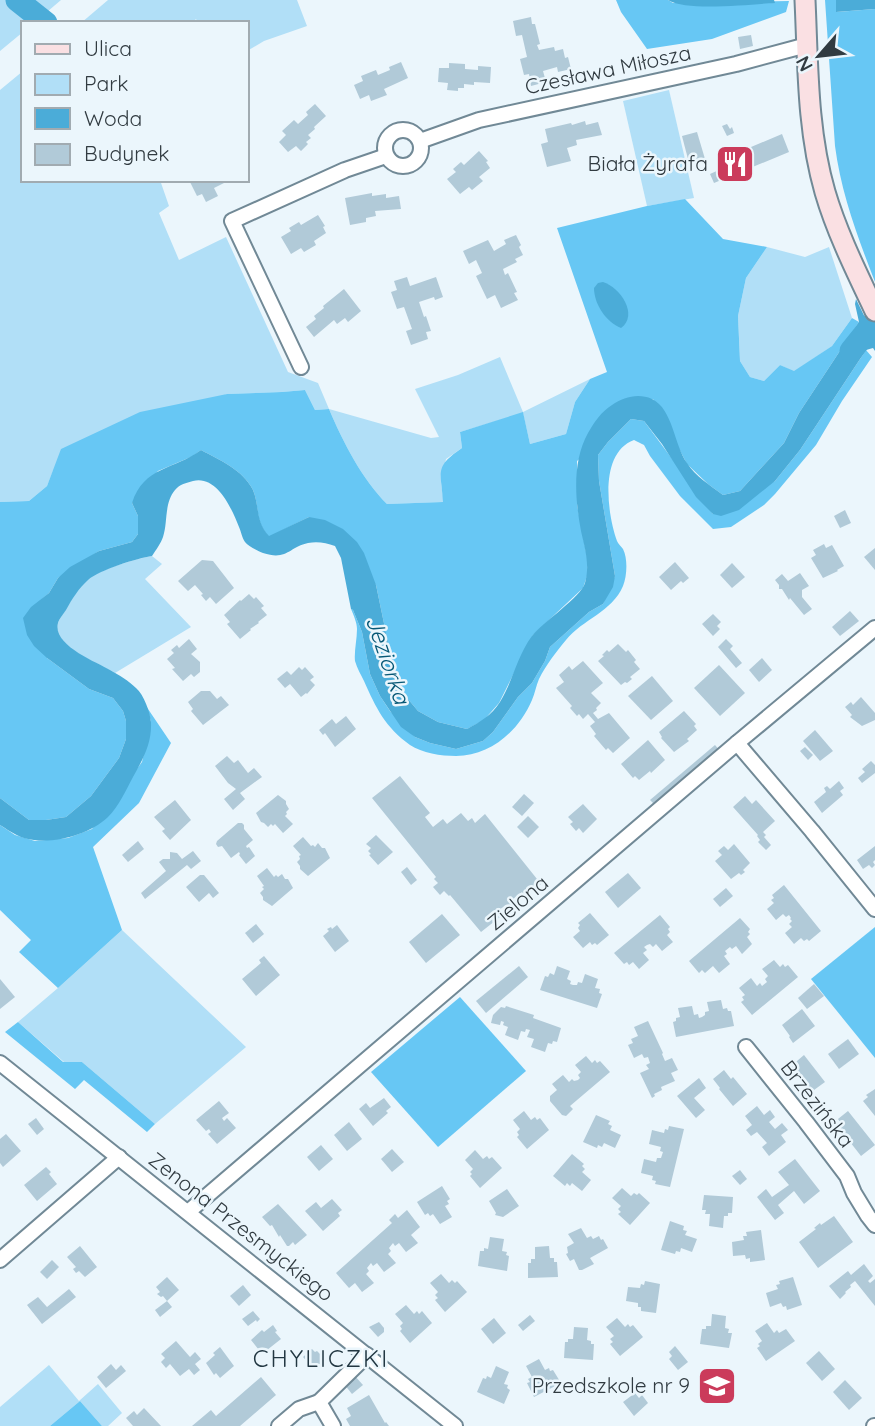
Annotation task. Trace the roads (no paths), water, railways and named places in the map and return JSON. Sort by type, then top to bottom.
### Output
[{"type":"street","points":[[805,0],[813,131],[825,192],[875,311]]},
{"type":"street","name":"Czesława Miłosza","points":[[420,141],[479,120],[736,64],[807,45]]},
{"type":"street","points":[[408,130],[420,141],[421,154],[411,165],[395,165],[386,156],[387,139],[396,131],[408,130]]},
{"type":"street","points":[[301,367],[232,221],[345,170],[386,156]]},
{"type":"street","name":"Zielona","points":[[188,1212],[875,628]]},
{"type":"street","points":[[738,742],[875,909]]},
{"type":"street","name":"Brzezińska","points":[[746,1047],[847,1176],[861,1205],[875,1225]]},
{"type":"street","name":"Zenona Przesmyckiego","points":[[0,1063],[455,1426]]},
{"type":"street","points":[[0,1260],[119,1157]]},
{"type":"street","points":[[279,1426],[299,1409],[319,1402],[367,1355]]},
{"type":"street","points":[[319,1402],[333,1426]]},
{"type":"water","points":[[668,0],[774,0],[775,3],[690,6]]},
{"type":"water","points":[[836,0],[875,0],[875,9],[836,12]]},
{"type":"water","points":[[603,282],[616,289],[628,309],[626,322],[621,328],[606,317],[596,300],[594,288]]},
{"type":"water","points":[[856,299],[875,338],[875,351],[873,348],[866,350],[800,450],[775,481],[739,510],[721,516],[713,514],[696,497],[644,421],[631,419],[608,442],[598,455],[599,481],[615,576],[613,587],[603,604],[589,612],[550,647],[532,683],[518,697],[493,732],[483,741],[456,749],[415,737],[401,727],[380,696],[370,674],[362,632],[351,609],[341,558],[335,546],[312,542],[283,554],[263,553],[245,542],[232,511],[216,488],[202,481],[181,485],[169,501],[163,537],[152,556],[93,576],[79,590],[58,623],[58,631],[68,645],[127,681],[139,691],[146,704],[151,722],[148,744],[125,792],[116,808],[101,823],[73,836],[43,841],[29,839],[0,825],[0,798],[29,820],[66,817],[91,796],[119,758],[126,739],[123,711],[113,698],[89,689],[34,646],[27,635],[23,618],[31,607],[49,593],[58,578],[70,567],[99,551],[132,542],[138,534],[138,516],[132,503],[137,491],[152,475],[201,450],[230,466],[249,483],[262,525],[269,536],[309,517],[325,520],[343,529],[364,553],[376,585],[391,657],[403,693],[418,711],[438,722],[467,729],[497,707],[532,636],[577,595],[585,583],[587,563],[577,506],[577,468],[583,444],[601,414],[626,398],[642,396],[652,399],[669,419],[683,455],[694,472],[723,495],[740,491],[784,443],[799,413],[859,322]]},
{"type":"waterway","points":[[17,0],[43,21]]},
{"type":"waterway","name":"Jeziorka","points":[[851,351],[875,321]]},
{"type":"place","name":"Biała Żyrafa","points":[[735,164]]},
{"type":"place","name":"Przedszkole nr 9","points":[[717,1386]]},
{"type":"district","name":"CHYLICZKI","points":[[321,1359]]}]
